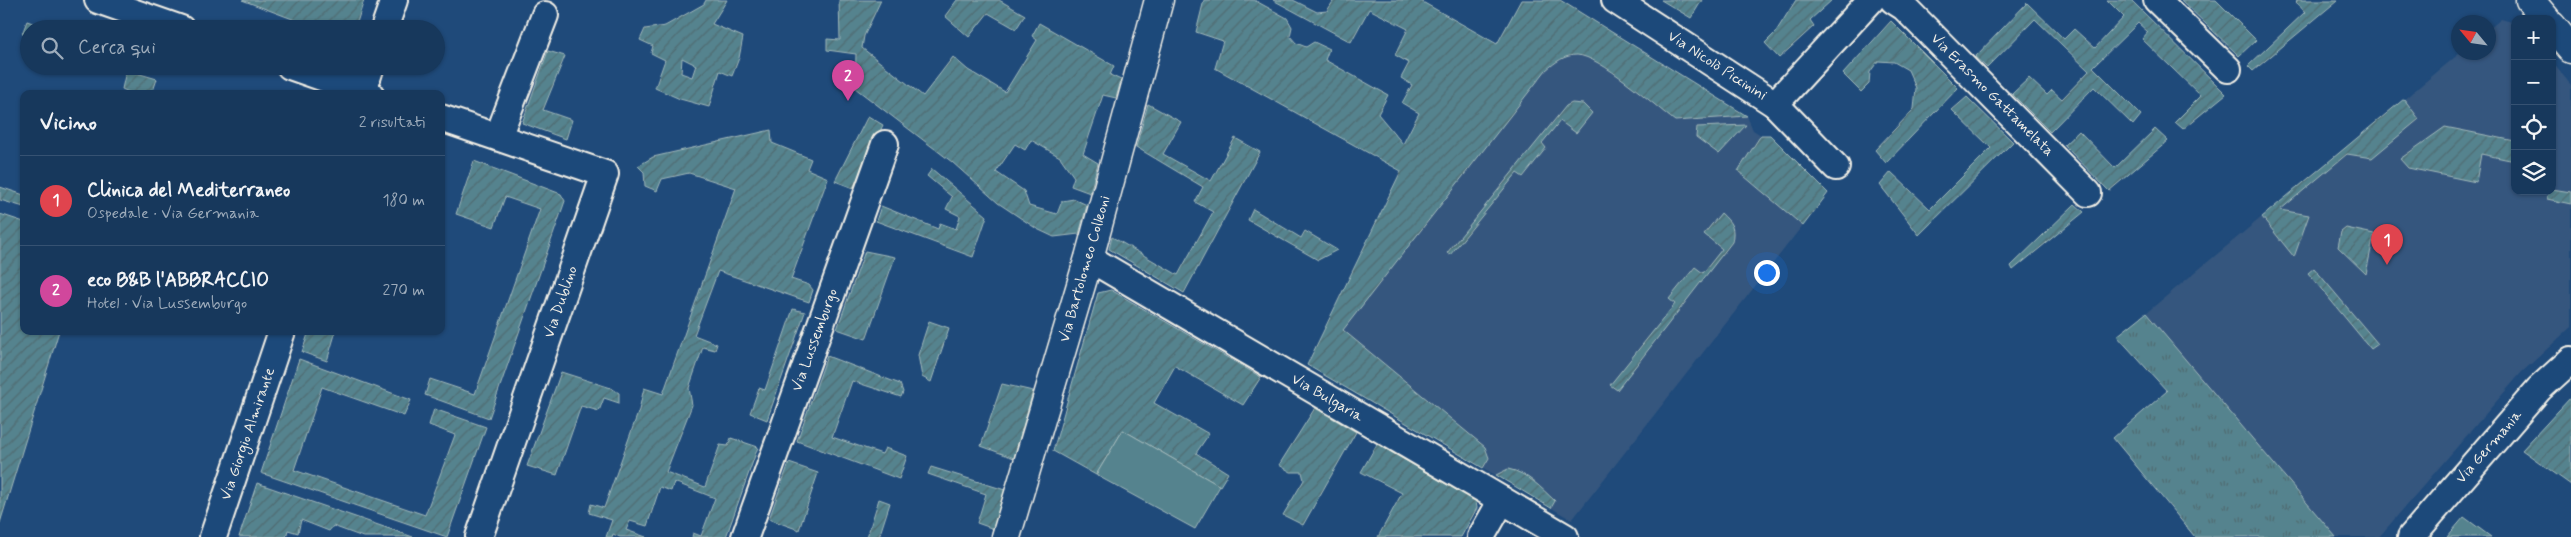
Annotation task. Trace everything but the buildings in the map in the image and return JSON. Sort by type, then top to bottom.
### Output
[{"type":"main road","name":"Via Bartolomeo Colleoni","points":[[1006,537],[1089,258],[1159,0]]},
{"type":"main road","points":[[2530,0],[2543,15]]},
{"type":"main road","points":[[2556,31],[2571,49]]},
{"type":"street","points":[[98,0],[155,20]]},
{"type":"street","points":[[387,20],[394,0]]},
{"type":"street","name":"Via Nicolò Piccinini","points":[[1615,0],[1775,104],[1871,0]]},
{"type":"street","name":"Via Erasmo Gattamelata","points":[[1893,0],[1904,7],[2088,193]]},
{"type":"street","points":[[2157,0],[2228,69]]},
{"type":"street","points":[[498,138],[545,15]]},
{"type":"street","points":[[315,75],[357,90]]},
{"type":"street","points":[[366,90],[369,75]]},
{"type":"street","points":[[1775,104],[1836,167]]},
{"type":"street","name":"Via Dublino","points":[[445,119],[605,174],[478,537]]},
{"type":"street","name":"Via Lussemburgo","points":[[745,537],[885,144]]},
{"type":"street","name":"Via Bulgaria","points":[[1089,258],[1565,537]]},
{"type":"street","name":"Via Giorgio Almirante","points":[[213,537],[281,335]]},
{"type":"street","name":"Via Germania","points":[[2411,537],[2539,390],[2571,360]]},
{"type":"street","points":[[1481,537],[1502,500]]},
{"type":"shaded area","points":[[1560,0],[1747,116],[1753,130],[1761,135],[1770,135],[1828,193],[1572,520],[1307,365]]},
{"type":"shaded area","points":[[2501,19],[2511,22],[2511,195],[2556,195],[2556,67],[2571,85],[2571,327],[2521,373],[2379,537],[2336,537],[2146,313],[2452,60],[2496,60],[2496,23]]},
{"type":"green space","points":[[242,0],[364,0],[358,20],[295,20]]},
{"type":"green space","points":[[706,0],[727,0],[712,24],[743,37],[739,58],[732,76],[720,71],[709,107],[680,99],[655,88],[665,60],[651,53],[653,46],[640,40],[645,29],[665,26],[704,4]],"holes":[[[682,58],[696,65],[692,77],[681,73]]]},
{"type":"green space","points":[[839,0],[881,0],[864,36],[862,48],[923,96],[953,57],[968,70],[1005,92],[1037,40],[1032,36],[1039,23],[1114,66],[1110,75],[1121,80],[1116,98],[1103,95],[1083,154],[1098,163],[1090,193],[1071,186],[1074,177],[1060,157],[1031,140],[1025,150],[1015,144],[996,172],[1024,191],[1029,206],[1057,214],[1062,201],[1074,199],[1087,205],[1079,234],[1054,237],[1037,229],[998,203],[952,162],[855,88],[856,54],[827,50],[827,39],[840,40]]},
{"type":"green space","points":[[957,0],[999,0],[1025,15],[1016,29],[988,13],[969,37],[945,16]]},
{"type":"green space","points":[[1204,0],[1254,0],[1287,18],[1292,27],[1290,36],[1296,43],[1306,47],[1314,42],[1329,49],[1325,60],[1388,95],[1378,114],[1403,144],[1419,113],[1402,103],[1412,85],[1401,78],[1409,63],[1395,55],[1408,29],[1369,9],[1351,42],[1273,0],[1293,0],[1317,12],[1327,11],[1334,0],[1419,0],[1497,44],[1521,0],[1560,0],[1747,116],[1675,121],[1627,82],[1599,63],[1587,57],[1577,55],[1568,56],[1560,60],[1546,70],[1343,330],[1485,447],[1489,458],[1483,468],[1307,365],[1401,171],[1215,68],[1223,41],[1196,32]]},
{"type":"green space","points":[[1661,0],[1702,0],[1691,18]]},
{"type":"green space","points":[[1796,0],[1832,0],[1810,20],[1814,26],[1779,58],[1765,43],[1775,33]]},
{"type":"green space","points":[[2107,0],[2131,0],[2226,94],[2183,129],[2175,122],[2201,96],[2142,39],[2148,32],[2138,23],[2093,67],[2141,115],[2133,125],[2094,87],[2050,132],[2012,94],[2029,78],[2047,95],[2052,90],[2062,99],[2089,71],[2035,19],[1987,68],[1975,57],[2027,3],[2064,39],[2074,29],[2095,48],[2124,17]]},
{"type":"green space","points":[[2181,0],[2216,0],[2256,40],[2239,56]]},
{"type":"green space","points":[[2298,0],[2338,0],[2253,71],[2248,66],[2305,12],[2296,2]]},
{"type":"green space","points":[[1891,21],[1958,88],[1886,163],[1875,150],[1914,109],[1916,88],[1908,70],[1894,62],[1878,61],[1870,72],[1869,84],[1861,92],[1843,74]]},
{"type":"green space","points":[[548,51],[565,56],[543,110],[572,120],[566,139],[522,123]]},
{"type":"green space","points":[[125,75],[144,75],[157,79],[153,90],[122,89]]},
{"type":"green space","points":[[1967,97],[2013,142],[1919,235],[1880,185],[1891,172],[1930,209],[1991,148],[1952,110]]},
{"type":"green space","points":[[2404,99],[2419,119],[2372,158],[2347,154],[2280,210],[2309,215],[2294,257],[2262,217]]},
{"type":"green space","points":[[1572,103],[1583,104],[1592,113],[1576,133],[1560,121],[1542,143],[1546,148],[1523,177],[1517,173],[1450,255],[1447,253],[1566,106]]},
{"type":"green space","points":[[1148,104],[1181,122],[1163,154],[1211,181],[1235,138],[1260,152],[1184,293],[1109,249],[1112,237],[1178,275],[1213,212],[1195,202],[1203,187],[1136,147]]},
{"type":"green space","points":[[868,116],[883,125],[853,188],[835,181]]},
{"type":"green space","points":[[1746,125],[1719,154],[1696,137],[1697,127]]},
{"type":"green space","points":[[2445,127],[2511,140],[2511,160],[2481,154],[2476,182],[2408,168],[2400,159]]},
{"type":"green space","points":[[2155,129],[2168,141],[2109,191],[2064,145],[2079,131],[2115,168]]},
{"type":"green space","points":[[771,130],[772,143],[811,159],[807,169],[828,178],[791,279],[809,285],[813,290],[809,302],[718,271],[694,335],[717,344],[715,350],[703,347],[689,388],[692,405],[666,472],[705,487],[720,445],[728,446],[731,438],[758,447],[726,537],[692,537],[693,533],[701,536],[715,498],[674,482],[671,491],[660,487],[647,526],[630,521],[626,530],[646,537],[620,537],[613,534],[612,537],[606,537],[612,520],[589,513],[591,504],[604,508],[639,410],[644,388],[663,394],[736,188],[689,173],[662,179],[657,191],[645,186],[644,172],[638,166],[653,157]]},
{"type":"green space","points":[[1761,135],[1770,135],[1828,193],[1803,226],[1738,171]]},
{"type":"green space","points":[[474,161],[561,194],[565,201],[489,418],[425,395],[430,379],[475,394],[540,209],[505,197],[494,227],[456,214]]},
{"type":"green space","points":[[932,169],[987,216],[973,257],[876,221],[881,206],[938,229],[940,223],[956,229],[960,216],[946,209],[952,197],[927,176]]},
{"type":"green space","points":[[0,187],[20,194],[20,206],[0,200]]},
{"type":"green space","points":[[2556,190],[2571,192],[2571,204],[2547,199],[2548,195],[2556,195]]},
{"type":"green space","points":[[2075,204],[2084,212],[2013,270],[2011,266]]},
{"type":"green space","points":[[1253,209],[1301,238],[1305,231],[1337,250],[1318,260],[1248,220]]},
{"type":"green space","points":[[1721,213],[1732,226],[1732,242],[1617,390],[1610,385],[1675,304],[1669,299],[1695,267],[1703,273],[1722,249],[1704,234]]},
{"type":"green space","points":[[0,214],[20,221],[20,335],[58,335],[0,523]]},
{"type":"green space","points":[[2346,228],[2374,234],[2366,274],[2338,247],[2341,232]]},
{"type":"green space","points":[[865,251],[895,257],[866,339],[837,329]]},
{"type":"green space","points":[[2314,268],[2378,344],[2371,349],[2308,273]]},
{"type":"green space","points":[[1111,290],[1261,377],[1243,405],[1175,366],[1154,403],[1209,434],[1196,453],[1228,473],[1220,486],[1123,430],[1096,475],[1053,451],[1098,293]]},
{"type":"green space","points":[[793,309],[805,312],[767,420],[750,413],[759,388],[765,390]]},
{"type":"green space","points":[[2146,313],[2336,537],[2195,537],[2113,438],[2167,391],[2117,336]]},
{"type":"green space","points":[[929,321],[949,328],[931,382],[922,377],[918,355]]},
{"type":"green space","points":[[308,335],[335,335],[327,361],[302,352]]},
{"type":"green space","points":[[827,356],[900,384],[903,392],[901,397],[852,381],[832,437],[882,454],[885,448],[907,456],[899,479],[797,441]]},
{"type":"green space","points":[[299,359],[411,400],[404,416],[322,387],[294,470],[425,515],[455,435],[429,425],[434,409],[486,427],[447,537],[261,473]]},
{"type":"green space","points":[[561,372],[611,388],[619,393],[619,403],[604,398],[599,411],[581,406],[557,475],[527,466]]},
{"type":"green space","points":[[1002,384],[1033,391],[1014,458],[981,446]]},
{"type":"green space","points":[[2571,397],[2571,485],[2522,450]]},
{"type":"green space","points":[[1315,408],[1356,432],[1303,525],[1283,515],[1304,480],[1302,472],[1291,472],[1279,465]]},
{"type":"green space","points":[[1123,430],[1220,486],[1195,529],[1096,475]]},
{"type":"green space","points":[[1377,444],[1476,501],[1477,508],[1461,537],[1378,537],[1402,493],[1361,472]]},
{"type":"green space","points":[[789,463],[818,473],[799,530],[769,519]]},
{"type":"green space","points":[[931,467],[1005,490],[994,529],[977,523],[986,494],[928,474]]},
{"type":"green space","points":[[1508,469],[1528,477],[1539,486],[1555,501],[1551,508],[1496,475]]},
{"type":"green space","points":[[257,483],[413,537],[363,537],[333,526],[329,531],[301,520],[298,533],[288,530],[286,537],[239,537]]},
{"type":"green space","points":[[879,499],[890,503],[879,537],[867,537]]},
{"type":"green space","points":[[2464,517],[2491,537],[2447,537]]},
{"type":"place","name":"eco B&B l'ABBRACCIO","points":[[848,101]]},
{"type":"place","name":"Clinica del Mediterraneo","points":[[2387,265]]}]
